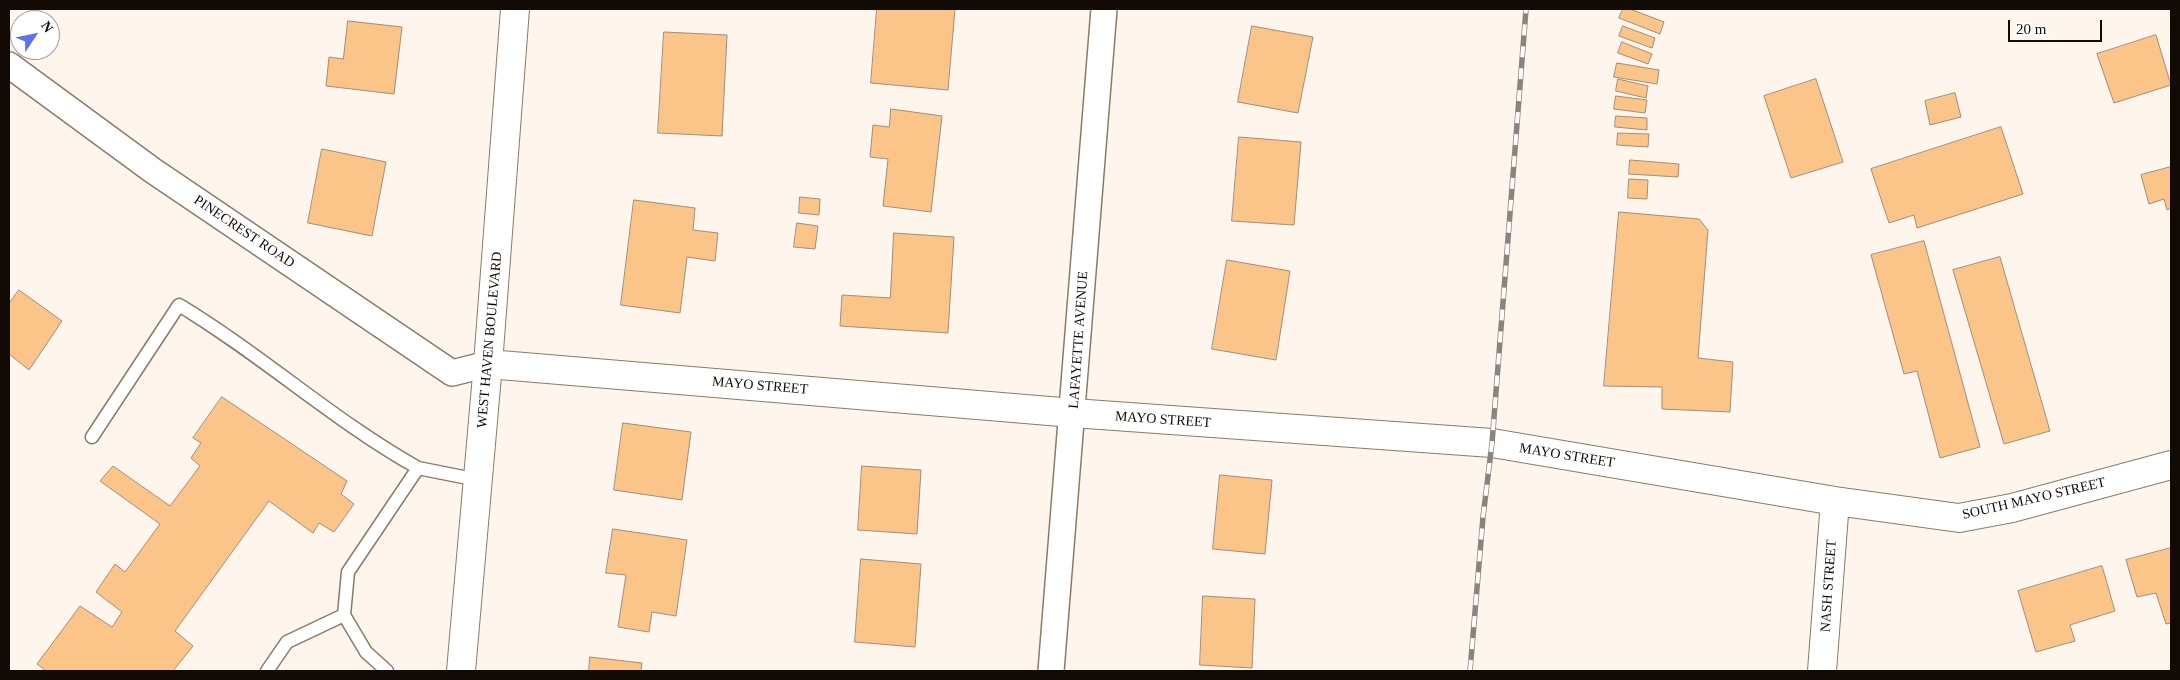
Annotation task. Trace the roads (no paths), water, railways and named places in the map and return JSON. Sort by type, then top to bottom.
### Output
[{"type":"street","name":"WEST HAVEN BOULEVARD","points":[[461,671],[516,9]]},
{"type":"street","name":"LAFAYETTE AVENUE","points":[[1052,671],[1104,9]]},
{"type":"street","name":"PINECREST ROAD","points":[[9,65],[152,170],[452,373],[488,364]]},
{"type":"street","name":"MAYO STREET","points":[[488,364],[1073,413],[1492,443],[1835,501]]},
{"type":"street","name":"SOUTH MAYO STREET","points":[[1835,501],[1959,518],[2012,508],[2171,465]]},
{"type":"street","name":"NASH STREET","points":[[1822,671],[1835,501]]},
{"type":"lane","points":[[92,437],[179,305],[222,331],[383,448],[418,468],[478,480]]},
{"type":"lane","points":[[387,671],[366,652],[344,615],[348,572],[418,468]]},
{"type":"lane","points":[[267,671],[288,642],[344,615]]},
{"type":"railway","points":[[1470,671],[1483,517],[1492,443],[1526,9]]}]
